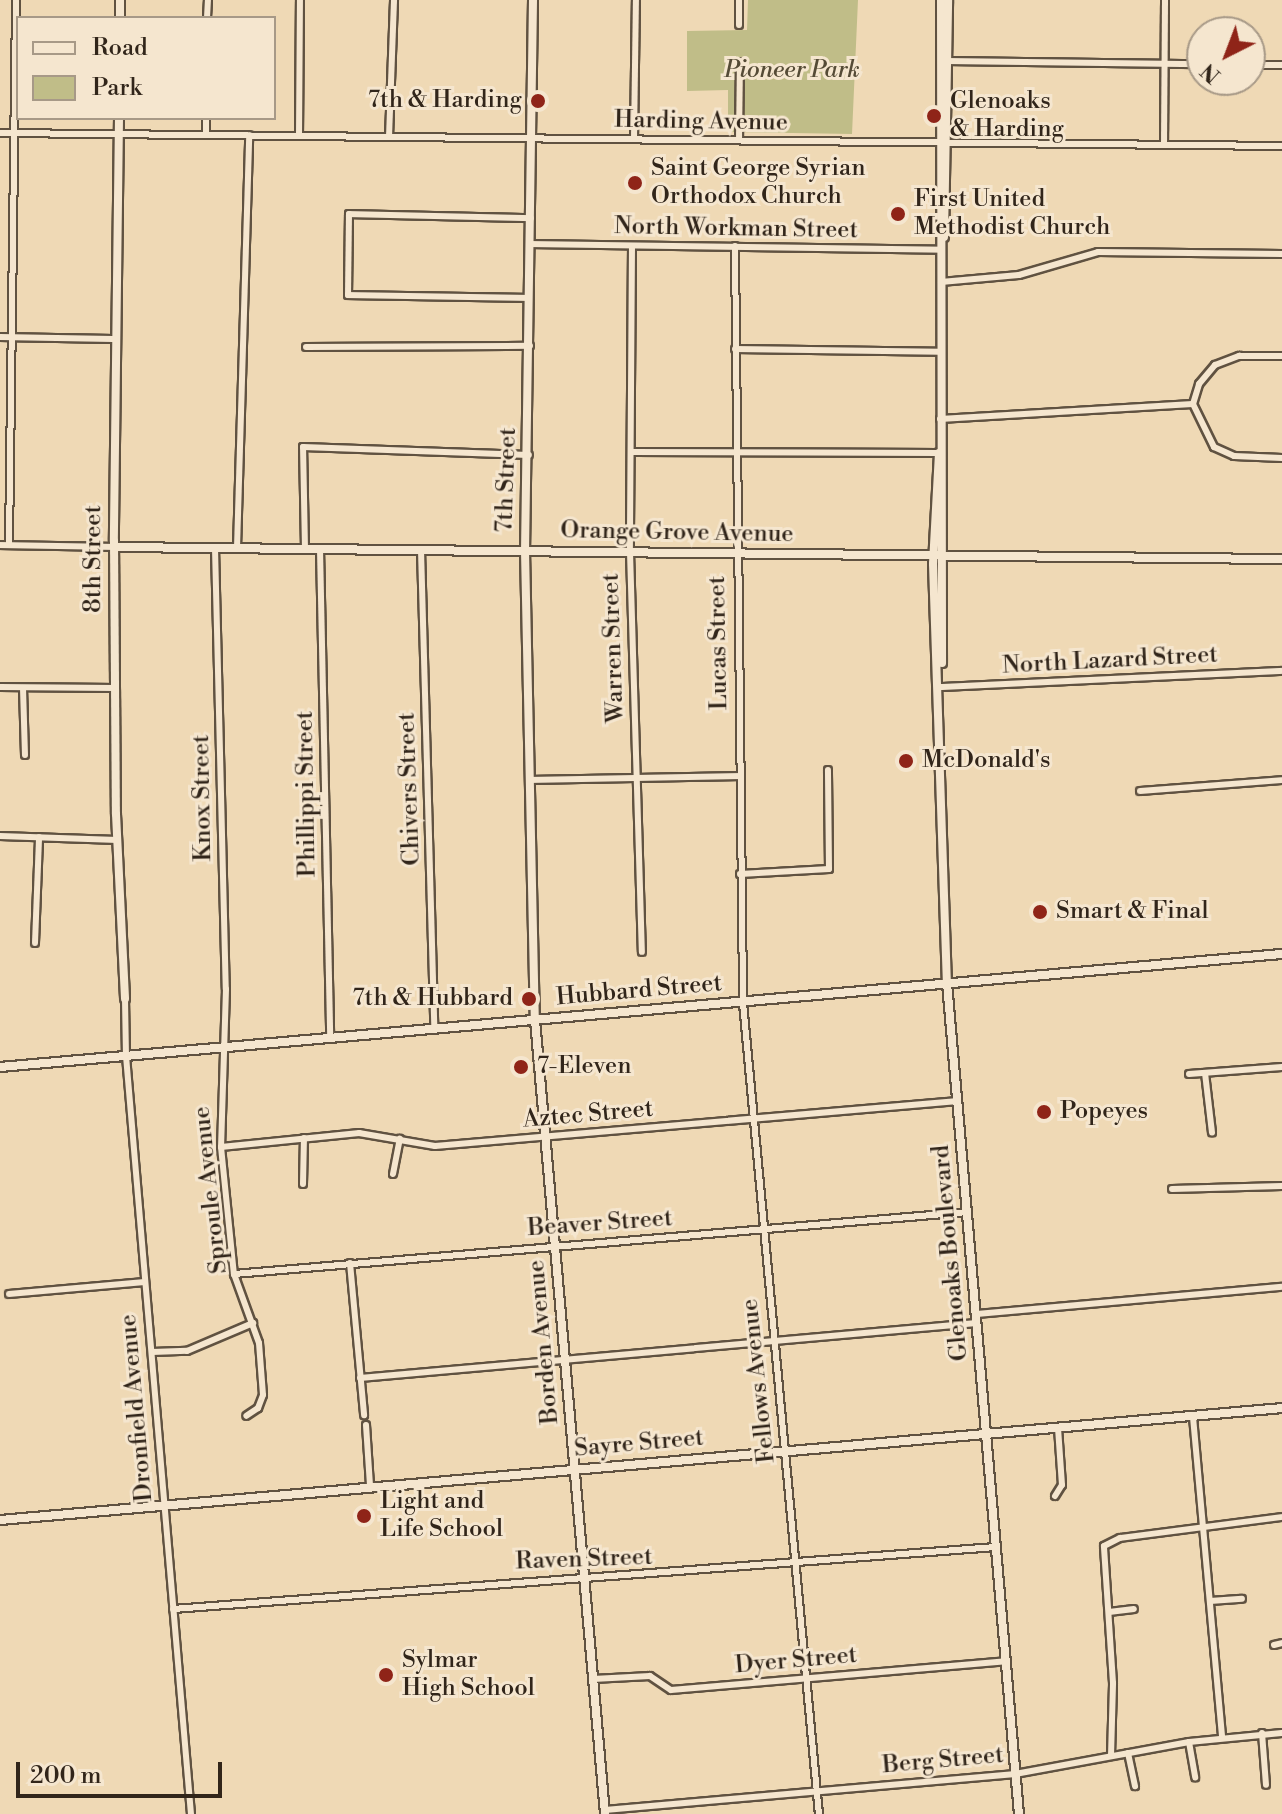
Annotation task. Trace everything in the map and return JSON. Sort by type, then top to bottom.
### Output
[{"type":"street","points":[[9,545],[16,0]]},
{"type":"street","points":[[299,136],[300,0]]},
{"type":"street","points":[[389,137],[394,0]]},
{"type":"street","name":"7th Street","points":[[533,0],[529,455],[525,551],[535,961]]},
{"type":"street","points":[[634,138],[636,0]]},
{"type":"street","points":[[739,0],[739,25]]},
{"type":"street","name":"Glenoaks Boulevard","points":[[941,0],[949,142],[942,250],[939,453],[933,555],[940,687],[947,983],[1019,1814]]},
{"type":"street","name":"Glenoaks Boulevard","points":[[942,250],[938,142],[948,0]]},
{"type":"street","points":[[1164,145],[1165,0]]},
{"type":"street","points":[[944,61],[1186,64]]},
{"type":"street","points":[[739,140],[740,62]]},
{"type":"street","name":"8th Street","points":[[119,120],[113,339],[114,547],[118,840],[125,999]]},
{"type":"street","points":[[206,120],[206,135]]},
{"type":"street","name":"Harding Avenue","points":[[0,133],[1282,146]]},
{"type":"street","points":[[237,548],[249,135]]},
{"type":"street","points":[[530,298],[348,295],[349,214],[531,218]]},
{"type":"street","name":"North Workman Street","points":[[531,244],[942,250]]},
{"type":"street","name":"Warren Street","points":[[632,246],[630,552],[642,952]]},
{"type":"street","name":"Lucas Street","points":[[735,246],[734,453],[740,944]]},
{"type":"street","points":[[941,282],[1019,275],[1098,252],[1282,254]]},
{"type":"street","points":[[0,337],[113,339]]},
{"type":"street","points":[[306,347],[530,346]]},
{"type":"street","points":[[735,349],[940,352]]},
{"type":"street","points":[[1282,356],[1239,356],[1215,365],[1199,384],[1193,404],[1214,447],[1234,456],[1282,458]]},
{"type":"street","points":[[940,419],[1193,404]]},
{"type":"street","points":[[305,549],[303,447],[529,455]]},
{"type":"street","points":[[632,452],[939,453]]},
{"type":"street","name":"Glenoaks Boulevard","points":[[939,453],[944,555],[940,687]]},
{"type":"street","name":"Orange Grove Avenue","points":[[0,545],[1282,559]]},
{"type":"street","name":"Knox Street","points":[[215,548],[225,1047]]},
{"type":"street","name":"Phillippi Street","points":[[320,549],[330,1038]]},
{"type":"street","name":"Chivers Street","points":[[421,550],[434,1028]]},
{"type":"street","name":"North Lazard Street","points":[[940,687],[1282,671]]},
{"type":"street","points":[[0,687],[115,688]]},
{"type":"street","points":[[23,688],[25,755]]},
{"type":"street","points":[[740,874],[829,869],[828,770]]},
{"type":"street","points":[[531,780],[739,776]]},
{"type":"street","points":[[1140,791],[1282,780]]},
{"type":"street","points":[[0,836],[118,840]]},
{"type":"street","points":[[35,943],[39,837]]},
{"type":"street","name":"Fellows Avenue","points":[[740,944],[761,1231],[819,1814]]},
{"type":"street","name":"Hubbard Street","points":[[0,1067],[1282,954]]},
{"type":"street","name":"Borden Avenue","points":[[535,961],[535,1020],[548,1137],[605,1812]]},
{"type":"street","name":"Dronfield Avenue","points":[[125,999],[126,1056],[144,1282],[191,1814]]},
{"type":"street","name":"Sproule Avenue","points":[[225,1047],[219,1092],[221,1147],[234,1274],[253,1323],[263,1395],[258,1408],[246,1416]]},
{"type":"street","points":[[1189,1074],[1282,1067]]},
{"type":"street","points":[[1205,1073],[1212,1133]]},
{"type":"street","name":"Aztec Street","points":[[221,1147],[359,1133],[435,1146],[959,1101]]},
{"type":"street","points":[[303,1184],[304,1138]]},
{"type":"street","points":[[393,1174],[400,1139]]},
{"type":"street","points":[[1172,1189],[1282,1186]]},
{"type":"street","name":"Beaver Street","points":[[234,1274],[968,1211]]},
{"type":"street","points":[[350,1263],[364,1415]]},
{"type":"street","points":[[9,1294],[144,1282]]},
{"type":"street","points":[[360,1378],[771,1341],[1282,1287]]},
{"type":"street","points":[[152,1352],[187,1351],[253,1323]]},
{"type":"street","name":"Sayre Street","points":[[0,1520],[1282,1408]]},
{"type":"street","points":[[1193,1417],[1222,1738]]},
{"type":"street","points":[[366,1425],[370,1486]]},
{"type":"street","points":[[1055,1496],[1062,1485],[1058,1428]]},
{"type":"street","points":[[1111,1756],[1109,1612],[1104,1546],[1120,1538],[1176,1534],[1204,1526],[1282,1517]]},
{"type":"street","name":"Raven Street","points":[[173,1609],[529,1579],[586,1582],[995,1547]]},
{"type":"street","points":[[1210,1601],[1242,1599]]},
{"type":"street","points":[[1109,1612],[1134,1609]]},
{"type":"street","name":"Dyer Street","points":[[593,1679],[650,1676],[671,1690],[1006,1661]]},
{"type":"street","points":[[1262,1733],[1266,1785]]},
{"type":"street","name":"Berg Street","points":[[605,1812],[817,1789],[1015,1774],[1189,1742],[1282,1733]]},
{"type":"street","points":[[1189,1742],[1195,1777]]},
{"type":"street","points":[[1128,1753],[1135,1786]]},
{"type":"green space","name":"Pioneer Park","points":[[748,0],[858,0],[852,134],[728,132],[728,90],[687,91],[687,31],[747,30]]},
{"type":"place","name":"7th & Harding","points":[[538,101]]},
{"type":"place","name":"Glenoaks & Harding","points":[[934,116]]},
{"type":"place","name":"Saint George Syrian Orthodox Church","points":[[635,183]]},
{"type":"place","name":"First United Methodist Church","points":[[898,214]]},
{"type":"place","name":"McDonald's","points":[[906,761]]},
{"type":"place","name":"Smart & Final","points":[[1040,912]]},
{"type":"place","name":"7th & Hubbard","points":[[529,999]]},
{"type":"place","name":"7-Eleven","points":[[521,1067]]},
{"type":"place","name":"Popeyes","points":[[1044,1112]]},
{"type":"place","name":"Light and Life School","points":[[364,1516]]},
{"type":"place","name":"Sylmar High School","points":[[386,1675]]}]
